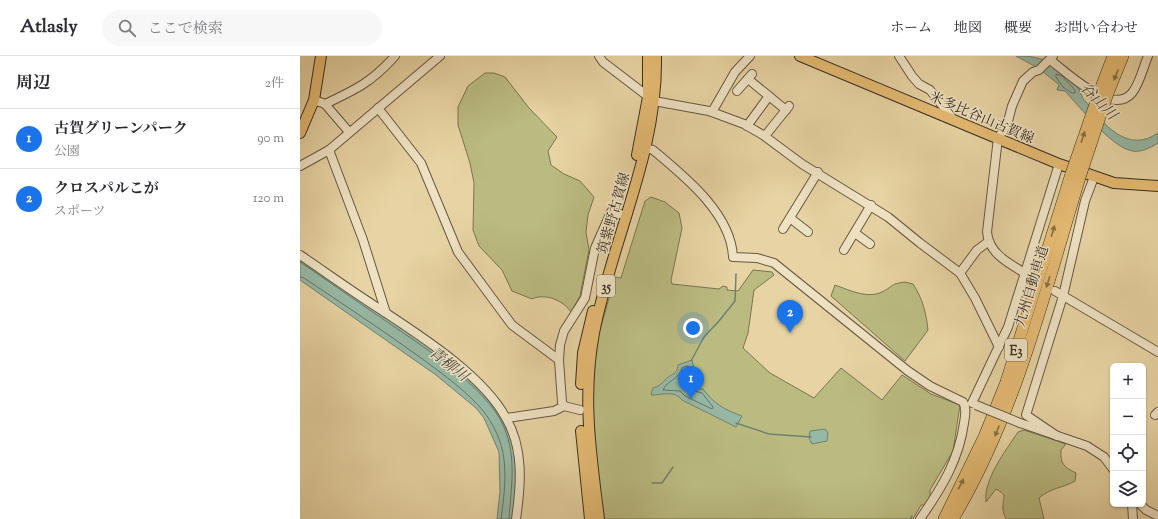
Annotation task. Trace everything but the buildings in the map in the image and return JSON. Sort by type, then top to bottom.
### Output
[{"type":"highway","name":"九州自動車道","points":[[944,519],[984,437],[1006,382],[1104,92],[1113,56]]},
{"type":"highway","name":"九州自動車道","points":[[1104,92],[1123,56]]},
{"type":"highway","name":"九州自動車道","points":[[953,519],[966,498],[987,453],[1013,388],[1039,312],[1075,176]]},
{"type":"main road","points":[[300,132],[314,100],[321,56]]},
{"type":"main road","name":"筑紫野古賀線","points":[[590,519],[580,410],[581,374],[587,332],[651,99],[648,56]]},
{"type":"main road","name":"筑紫野古賀線","points":[[599,519],[588,439],[587,409],[590,354],[602,298],[646,148],[656,56]]},
{"type":"main road","name":"米多比谷山古賀線","points":[[800,56],[1059,164],[1094,177],[1114,183],[1158,186]]},
{"type":"street","points":[[325,104],[369,82],[380,73],[395,56]]},
{"type":"street","points":[[300,166],[329,150],[440,56]]},
{"type":"street","points":[[599,56],[603,62],[651,99],[712,112],[747,126],[765,136],[797,160],[871,205],[960,273],[975,298],[999,347]]},
{"type":"street","points":[[712,112],[735,72],[750,56]]},
{"type":"street","points":[[899,56],[912,76],[919,84],[930,90],[953,119]]},
{"type":"street","points":[[1028,275],[1000,257],[988,242],[987,232],[998,138],[1007,125],[1018,88],[1033,72],[1039,70],[1051,59],[1090,92],[1111,99],[1121,100],[1133,91],[1148,56]]},
{"type":"street","points":[[737,91],[750,76],[769,96],[788,108],[765,136]]},
{"type":"street","points":[[747,126],[769,96]]},
{"type":"street","points":[[314,100],[325,104],[349,132]]},
{"type":"street","points":[[378,108],[421,163],[458,252],[512,325],[559,360]]},
{"type":"street","points":[[646,148],[653,150],[700,191],[723,225],[733,246],[733,257],[757,258],[774,262],[908,371],[930,386],[971,405],[1087,446],[1104,457],[1110,465]]},
{"type":"street","points":[[329,150],[363,240],[386,313]]},
{"type":"street","points":[[920,519],[943,484],[956,458],[971,405],[986,371],[999,347],[1028,275],[1059,164]]},
{"type":"street","points":[[783,229],[818,172]]},
{"type":"street","points":[[1057,436],[1026,415],[1063,296],[1085,201],[1094,177]]},
{"type":"street","points":[[844,250],[871,205]]},
{"type":"street","points":[[564,406],[561,397],[559,360],[564,331],[585,298],[595,248],[611,212],[620,214]]},
{"type":"street","points":[[790,218],[808,232]]},
{"type":"street","points":[[854,233],[870,244]]},
{"type":"street","points":[[960,273],[977,250],[988,242]]},
{"type":"street","points":[[300,255],[400,322],[476,381],[498,406],[507,418],[516,443],[519,460],[520,478],[516,519]]},
{"type":"street","points":[[1056,291],[1158,352]]},
{"type":"street","points":[[507,418],[554,412],[564,406],[580,410]]},
{"type":"street","points":[[1132,507],[1133,519]]},
{"type":"street","points":[[1143,507],[1158,516]]},
{"type":"green space","points":[[485,73],[494,73],[505,77],[529,108],[557,137],[548,151],[551,165],[564,174],[580,181],[594,197],[588,215],[586,232],[589,250],[580,296],[571,312],[559,301],[548,297],[537,297],[532,299],[512,291],[502,270],[479,246],[473,230],[474,183],[470,163],[458,125],[458,107],[468,86]]},
{"type":"green space","points":[[651,197],[665,202],[679,213],[682,228],[671,280],[672,284],[719,289],[723,286],[727,287],[727,290],[738,291],[753,270],[772,272],[774,275],[754,290],[748,333],[743,348],[770,373],[814,398],[841,368],[882,400],[902,375],[931,394],[960,405],[953,451],[930,490],[930,497],[925,505],[921,505],[913,519],[601,519],[590,430],[592,358],[615,277],[621,278],[645,201]]},
{"type":"green space","points":[[905,282],[913,284],[922,301],[928,330],[905,361],[831,296],[835,285],[858,293],[870,295],[882,292],[894,285]]},
{"type":"green space","points":[[1024,430],[1066,444],[1061,450],[1062,462],[1068,469],[1076,473],[1075,481],[1052,490],[1039,498],[1044,519],[1006,519],[1003,510],[1004,495],[996,489],[986,502],[988,484],[996,466],[1018,432]]},
{"type":"water","points":[[1016,56],[1042,59],[1058,68],[1076,85],[1084,99],[1101,120],[1118,134],[1137,140],[1147,139],[1158,133],[1158,143],[1140,151],[1129,150],[1121,146],[1104,133],[1065,91],[1057,90],[1059,85],[1057,83],[1038,68]]},
{"type":"water","name":"青柳川","points":[[300,258],[441,355],[477,385],[492,403],[504,421],[513,441],[515,450],[517,480],[512,519],[497,519],[500,492],[499,452],[484,418],[476,408],[436,375],[300,280]]},
{"type":"water","points":[[692,360],[695,373],[692,378],[693,385],[699,389],[703,389],[711,399],[720,406],[742,416],[736,427],[682,400],[676,395],[651,395],[653,388],[677,371],[678,365]]},
{"type":"water","points":[[825,429],[828,433],[827,441],[812,444],[809,438],[810,431]]},
{"type":"waterway","points":[[691,361],[704,337],[735,301],[736,274]]},
{"type":"waterway","points":[[736,423],[769,434],[811,437]]},
{"type":"waterway","points":[[652,483],[662,483],[673,467]]},
{"type":"place","name":"クロスパルこが","points":[[790,333]]},
{"type":"place","name":"古賀グリーンパーク","points":[[691,399]]},
{"type":"water label","name":"谷山川","points":[[1099,101]]}]
